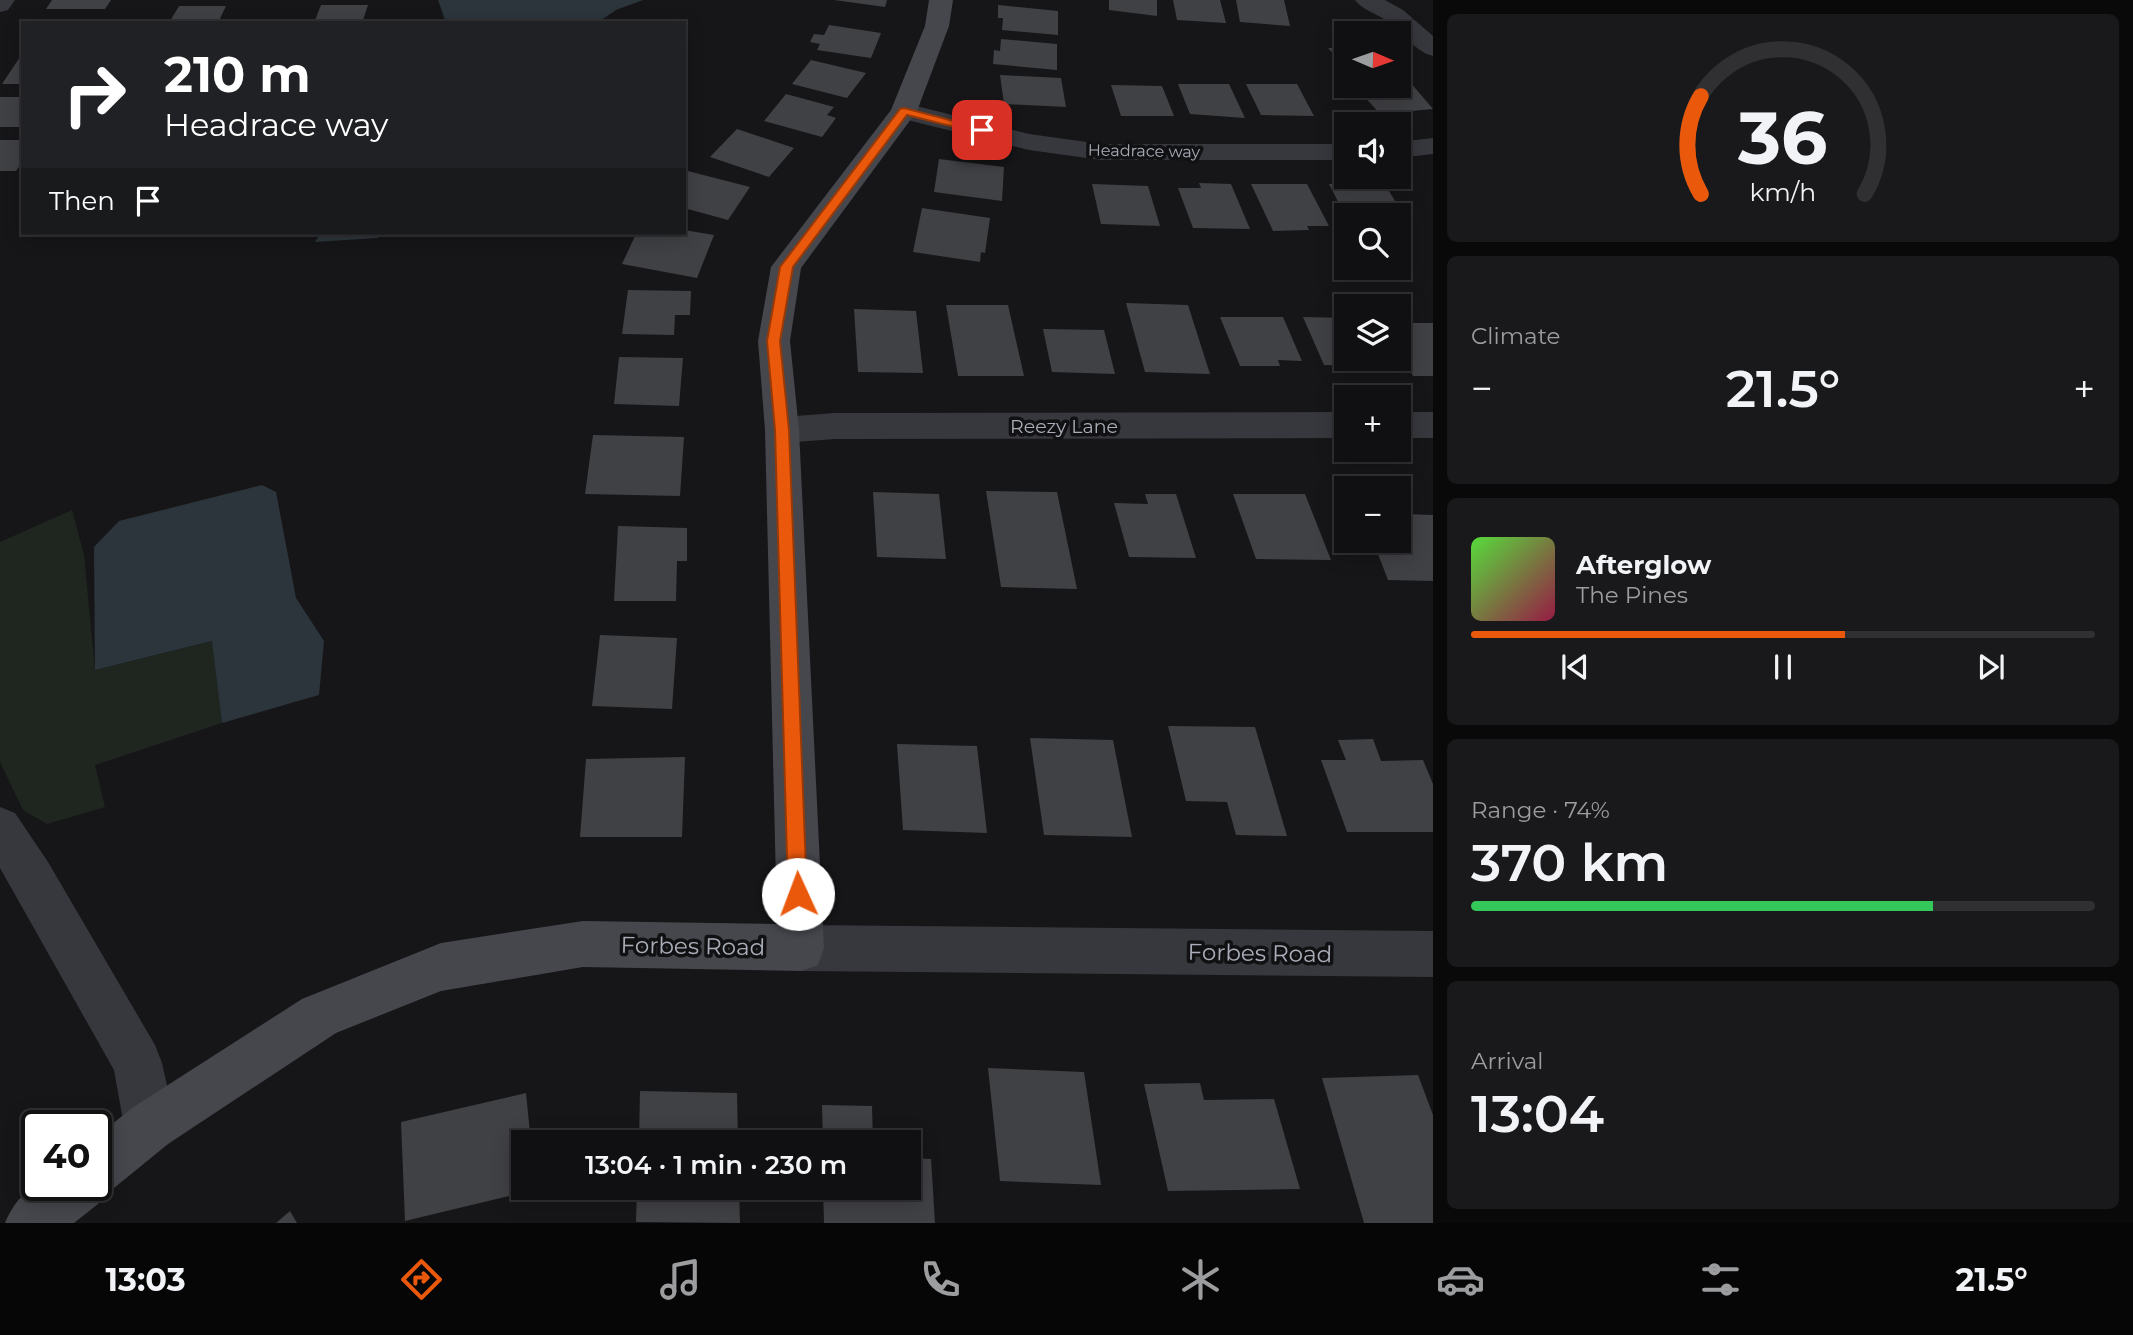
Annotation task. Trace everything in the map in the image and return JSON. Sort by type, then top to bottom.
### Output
[{"type":"street","points":[[0,5],[3,0]]},
{"type":"street","points":[[801,948],[782,430],[774,341],[786,267],[904,111],[937,26],[941,0]]},
{"type":"street","points":[[1367,0],[1395,15],[1433,49]]},
{"type":"street","name":"Headrace way","points":[[904,111],[1029,142],[1101,152],[1334,152]]},
{"type":"street","points":[[1411,149],[1433,146]]},
{"type":"street","name":"Reezy Lane","points":[[782,430],[835,426],[1334,425]]},
{"type":"street","points":[[1411,425],[1433,425]]},
{"type":"street","points":[[0,828],[32,878],[137,1063],[150,1126]]},
{"type":"street","name":"Forbes Road","points":[[112,1157],[150,1126],[319,1016],[441,967],[583,944],[1433,954]]},
{"type":"street","points":[[32,1223],[59,1201]]},
{"type":"shaded area","points":[[438,0],[643,0],[616,10],[600,21],[445,21]]},
{"type":"shaded area","points":[[320,235],[384,235],[377,238],[315,242]]},
{"type":"shaded area","points":[[262,485],[276,492],[296,598],[324,641],[319,695],[222,723],[212,641],[95,670],[94,547],[119,521]]},
{"type":"shaded area","points":[[72,510],[84,555],[95,670],[213,641],[222,723],[95,765],[105,807],[47,824],[23,810],[0,762],[0,542]]},
{"type":"building","points":[[52,0],[111,0],[105,9],[46,9]]},
{"type":"building","points":[[834,0],[887,0],[885,7]]},
{"type":"building","points":[[1109,0],[1157,0],[1157,16],[1109,10]]},
{"type":"building","points":[[1173,0],[1220,0],[1226,23],[1177,20]]},
{"type":"building","points":[[1236,0],[1284,0],[1290,26],[1240,22]]},
{"type":"building","points":[[321,5],[368,5],[363,21],[315,21]]},
{"type":"building","points":[[998,5],[1058,11],[1058,35],[1002,30],[1003,18],[998,18]]},
{"type":"building","points":[[179,6],[226,6],[219,21],[170,21]]},
{"type":"building","points":[[41,20],[93,20],[92,21]]},
{"type":"building","points":[[829,25],[881,33],[871,58],[817,50],[820,44],[810,42],[814,34],[824,35]]},
{"type":"building","points":[[1001,39],[1057,44],[1057,70],[993,64],[994,50],[1000,51]]},
{"type":"building","points":[[20,57],[21,57],[21,84],[2,84]]},
{"type":"building","points":[[811,60],[866,73],[847,98],[792,84]]},
{"type":"building","points":[[1000,75],[1061,78],[1066,107],[1004,104]]},
{"type":"building","points":[[1411,83],[1433,109],[1401,112],[1378,112],[1366,98],[1411,98]]},
{"type":"building","points":[[1178,84],[1229,84],[1245,118],[1190,114]]},
{"type":"building","points":[[1246,84],[1297,84],[1314,116],[1261,115]]},
{"type":"building","points":[[1111,85],[1162,86],[1174,116],[1121,116]]},
{"type":"building","points":[[786,94],[834,107],[827,115],[836,118],[822,137],[764,121]]},
{"type":"building","points":[[0,97],[21,97],[21,127],[0,127]]},
{"type":"building","points":[[737,129],[794,148],[769,177],[710,157]]},
{"type":"building","points":[[0,140],[21,140],[21,164],[16,171],[0,171]]},
{"type":"building","points":[[939,159],[1004,167],[1002,201],[934,192]]},
{"type":"building","points":[[686,171],[750,187],[728,220],[686,209]]},
{"type":"building","points":[[1199,183],[1231,184],[1250,229],[1193,228],[1178,188],[1201,188]]},
{"type":"building","points":[[1092,184],[1148,186],[1160,226],[1101,224]]},
{"type":"building","points":[[1251,184],[1307,184],[1329,226],[1307,226],[1309,230],[1273,231]]},
{"type":"building","points":[[1329,184],[1334,184],[1334,189],[1388,189],[1396,203],[1339,203]]},
{"type":"building","points":[[922,208],[990,218],[985,253],[981,252],[980,262],[913,252]]},
{"type":"building","points":[[686,230],[714,235],[697,278],[622,264],[635,236],[631,235],[686,235]]},
{"type":"building","points":[[628,290],[691,291],[690,315],[675,315],[674,335],[622,334]]},
{"type":"building","points":[[1126,303],[1188,305],[1210,374],[1145,372]]},
{"type":"building","points":[[946,305],[1008,305],[1024,376],[958,376]]},
{"type":"building","points":[[854,309],[916,311],[923,373],[858,372]]},
{"type":"building","points":[[1220,317],[1283,317],[1302,361],[1278,360],[1280,366],[1240,366]]},
{"type":"building","points":[[1303,317],[1334,318],[1334,365],[1324,365]]},
{"type":"building","points":[[1411,323],[1433,323],[1433,376],[1413,376],[1410,371]]},
{"type":"building","points":[[1043,329],[1104,330],[1115,374],[1052,372]]},
{"type":"building","points":[[619,357],[683,358],[679,406],[614,404]]},
{"type":"building","points":[[593,435],[684,437],[680,496],[585,494]]},
{"type":"building","points":[[986,491],[1057,492],[1077,589],[1001,587]]},
{"type":"building","points":[[873,492],[939,494],[946,559],[877,557]]},
{"type":"building","points":[[1145,494],[1176,494],[1196,558],[1129,557],[1114,503],[1148,504]]},
{"type":"building","points":[[1233,494],[1305,494],[1331,560],[1256,559]]},
{"type":"building","points":[[1411,514],[1433,515],[1433,581],[1388,580],[1378,553],[1411,553]]},
{"type":"building","points":[[618,526],[687,528],[687,561],[677,561],[676,601],[614,601]]},
{"type":"building","points":[[600,635],[677,638],[672,709],[592,706]]},
{"type":"building","points":[[1168,726],[1255,727],[1287,836],[1236,835],[1227,802],[1186,801]]},
{"type":"building","points":[[1030,738],[1113,740],[1132,837],[1044,835]]},
{"type":"building","points":[[1373,739],[1381,761],[1423,760],[1433,784],[1433,832],[1347,832],[1321,760],[1346,760],[1338,740]]},
{"type":"building","points":[[897,744],[977,746],[987,833],[903,830]]},
{"type":"building","points":[[685,757],[682,837],[580,837],[586,759]]},
{"type":"building","points":[[988,1068],[1084,1072],[1101,1185],[1000,1181]]},
{"type":"building","points":[[1418,1075],[1433,1115],[1433,1223],[1364,1223],[1322,1078]]},
{"type":"building","points":[[1200,1083],[1204,1100],[1274,1099],[1300,1189],[1168,1191],[1144,1084]]},
{"type":"building","points":[[640,1091],[737,1093],[738,1130],[639,1130]]},
{"type":"building","points":[[526,1093],[530,1130],[511,1130],[511,1195],[405,1221],[401,1122]]},
{"type":"building","points":[[822,1105],[872,1106],[873,1130],[823,1130]]},
{"type":"building","points":[[921,1159],[931,1159],[935,1223],[824,1223],[823,1200],[921,1200]]},
{"type":"building","points":[[637,1200],[739,1200],[740,1223],[636,1222]]},
{"type":"building","points":[[290,1211],[297,1223],[276,1223]]},
{"type":"route","points":[[798,894],[782,430],[774,341],[786,267],[904,111],[982,130]]}]
